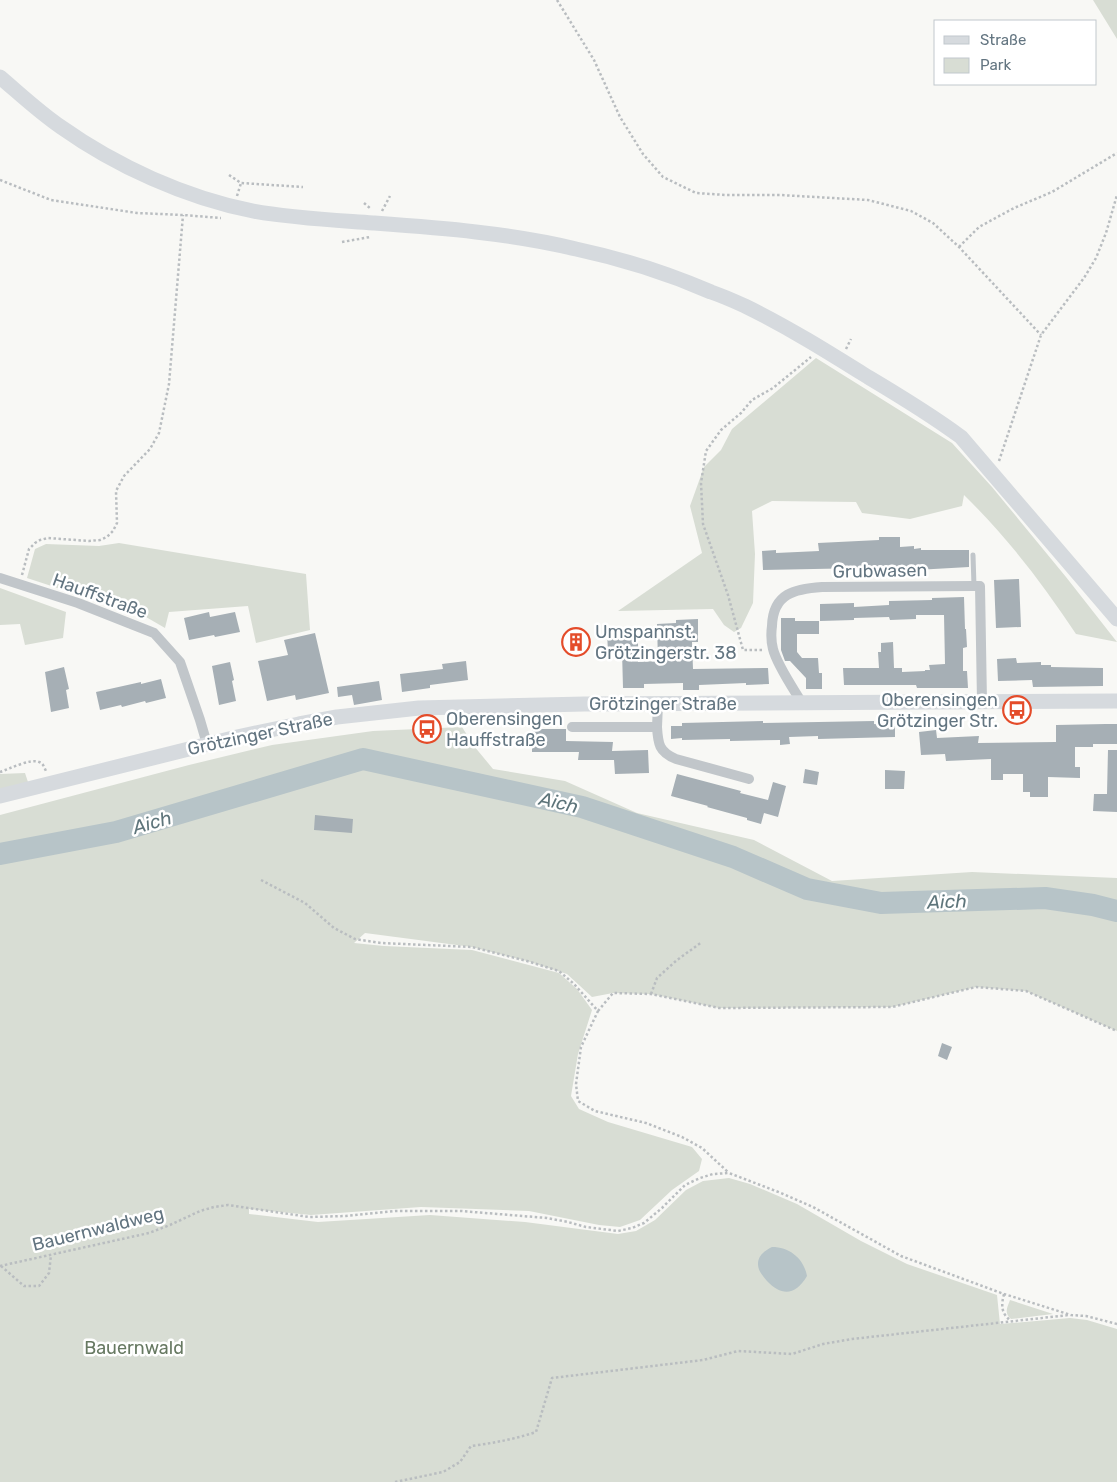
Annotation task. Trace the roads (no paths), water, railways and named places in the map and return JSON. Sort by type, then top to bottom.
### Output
[{"type":"main road","points":[[0,77],[59,126],[89,146],[121,164],[199,196],[254,211],[317,219],[459,230],[517,237],[574,248],[678,278],[743,305],[822,348],[937,419],[961,437],[1116,618]]},
{"type":"main road","name":"Grötzinger Straße","points":[[0,796],[282,727],[337,717],[419,708],[575,704],[1117,701]]},
{"type":"street","name":"Hauffstraße","points":[[0,578],[78,604],[154,633],[180,662],[207,744]]},
{"type":"street","name":"Grubwasen","points":[[802,703],[773,650],[771,635],[772,616],[775,606],[791,592],[802,589],[974,586]]},
{"type":"street","points":[[974,586],[980,586],[982,702]]},
{"type":"street","points":[[658,704],[656,726],[661,748],[666,754],[749,779]]},
{"type":"street","points":[[572,727],[656,726]]},
{"type":"lane","points":[[973,555],[974,586]]},
{"type":"waterway","name":"Aich","points":[[0,854],[116,832],[363,759],[582,807],[733,857],[807,889],[881,903],[1045,898],[1093,905],[1117,911]]},
{"type":"place","name":"Umspannst. Grötzingerstr. 38","points":[[576,642]]},
{"type":"place","name":"Oberensingen Grötzinger Str.","points":[[1017,710]]},
{"type":"place","name":"Oberensingen Hauffstraße","points":[[427,729]]},
{"type":"park label","name":"Bauernwald","points":[[134,1348]]}]
